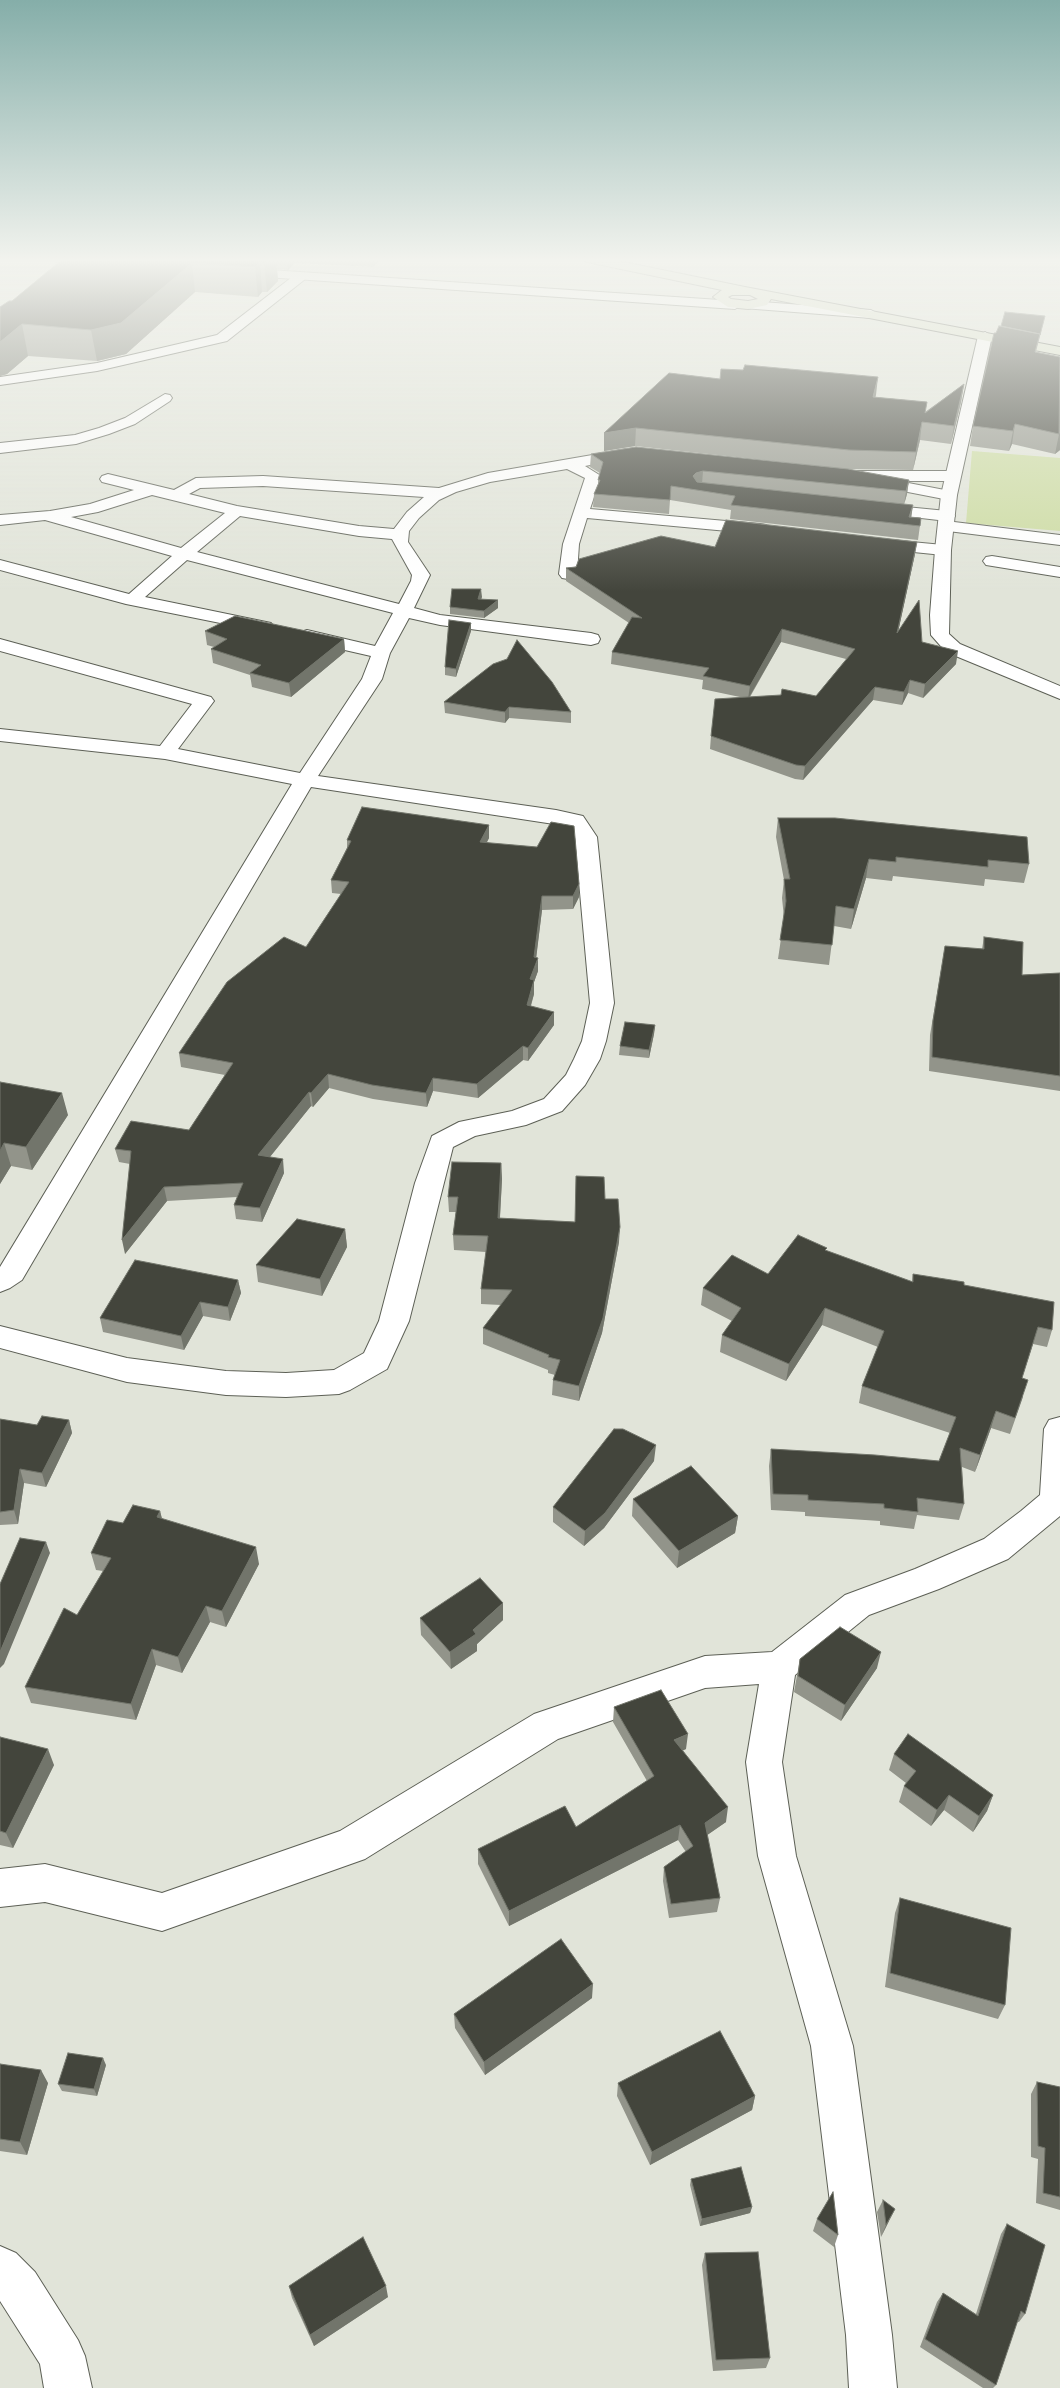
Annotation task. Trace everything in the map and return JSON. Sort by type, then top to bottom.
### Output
[{"type":"street","points":[[0,381],[75,369]]},
{"type":"street","points":[[977,369],[949,495],[943,550],[939,615],[940,635],[953,648],[1060,693]]},
{"type":"street","points":[[0,448],[76,439],[104,431],[130,421],[166,398]]},
{"type":"street","points":[[0,1281],[12,1273],[305,780],[372,679],[381,653],[421,575],[400,542],[401,535],[413,515],[432,497],[450,489],[488,478],[567,464],[643,454]]},
{"type":"street","points":[[567,464],[593,476],[571,544],[568,574]]},
{"type":"street","points":[[830,474],[949,495]]},
{"type":"street","points":[[847,476],[952,476]]},
{"type":"street","points":[[108,479],[237,511],[360,531],[401,535]]},
{"type":"street","points":[[176,496],[196,483],[263,481],[441,494]]},
{"type":"street","points":[[0,520],[92,509],[151,490]]},
{"type":"street","points":[[859,507],[1060,540]]},
{"type":"street","points":[[132,600],[237,511]]},
{"type":"street","points":[[582,513],[778,532]]},
{"type":"street","points":[[46,515],[184,554],[404,609],[440,620],[591,639]]},
{"type":"street","points":[[866,542],[943,550]]},
{"type":"street","points":[[992,562],[1060,572]]},
{"type":"street","points":[[0,565],[132,600],[381,653]]},
{"type":"street","points":[[1,647],[204,701],[165,754]]},
{"type":"street","points":[[0,735],[165,754],[305,780],[537,813],[575,822],[586,837],[602,1003],[594,1041],[587,1059],[576,1079],[553,1105],[516,1119],[468,1128],[441,1142],[428,1182],[421,1220],[394,1321],[376,1361],[339,1382],[226,1383],[127,1370],[0,1337]]},
{"type":"street","points":[[0,1888],[45,1883],[162,1912],[351,1846],[547,1726],[705,1672],[779,1667],[857,1605],[927,1579],[996,1549],[1033,1521],[1056,1500],[1060,1428]]},
{"type":"street","points":[[779,1667],[764,1762],[778,1856],[832,2046],[869,2335],[873,2388]]},
{"type":"street","points":[[0,2269],[19,2288],[62,2356],[68,2388]]},
{"type":"green space","points":[[972,451],[1060,458],[1060,531],[966,523]]},
{"type":"building","points":[[721,369],[794,369],[878,377],[873,397],[927,402],[925,413],[964,384],[954,426],[922,422],[916,452],[849,450],[636,428],[604,433],[669,373],[720,379]]},
{"type":"building","points":[[986,369],[1060,369],[1059,434],[1015,424],[1013,431],[973,426]]},
{"type":"building","points":[[636,447],[848,469],[909,480],[906,491],[703,471],[693,476],[697,482],[913,505],[909,517],[921,518],[920,526],[731,505],[735,496],[671,486],[670,500],[594,494],[600,480],[598,480],[603,462],[591,454]]},
{"type":"building","points":[[726,520],[917,542],[897,633],[919,600],[922,642],[958,651],[925,684],[910,680],[904,692],[875,687],[805,766],[796,765],[711,736],[715,699],[781,695],[782,689],[816,696],[855,649],[782,629],[750,686],[703,676],[709,668],[612,652],[632,617],[642,618],[566,568],[576,567],[579,559],[661,536],[715,547]]},
{"type":"building","points":[[452,589],[481,589],[478,599],[498,600],[484,611],[450,607]]},
{"type":"building","points":[[235,616],[344,639],[289,683],[250,673],[261,665],[211,649],[227,639],[205,631]]},
{"type":"building","points":[[449,620],[471,623],[456,669],[445,667]]},
{"type":"building","points":[[517,640],[552,682],[571,712],[509,707],[505,712],[444,702],[493,664],[507,659]]},
{"type":"building","points":[[362,807],[489,825],[480,842],[537,847],[551,822],[574,826],[579,884],[573,896],[542,896],[534,957],[538,958],[530,979],[534,980],[527,1005],[554,1012],[528,1048],[523,1046],[477,1084],[433,1078],[426,1093],[372,1085],[328,1074],[311,1093],[309,1092],[258,1155],[283,1159],[260,1208],[234,1205],[243,1183],[164,1187],[122,1240],[131,1151],[115,1149],[131,1121],[189,1130],[233,1063],[179,1053],[227,982],[284,937],[306,947],[349,882],[331,880],[351,841],[347,840]]},
{"type":"building","points":[[778,818],[835,818],[1027,837],[1029,864],[988,860],[988,867],[896,857],[896,862],[869,859],[854,909],[836,906],[832,945],[780,940],[786,901],[784,879],[790,879]]},
{"type":"building","points":[[984,937],[1023,942],[1022,975],[1060,973],[1060,1076],[932,1057],[933,1021],[945,946],[984,949]]},
{"type":"building","points":[[625,1022],[655,1025],[649,1050],[620,1046]]},
{"type":"building","points":[[0,1082],[62,1093],[26,1147],[4,1143],[0,1151]]},
{"type":"building","points":[[452,1162],[501,1163],[498,1218],[575,1222],[576,1176],[604,1177],[605,1199],[618,1199],[620,1227],[603,1318],[579,1386],[553,1380],[560,1360],[548,1357],[549,1355],[483,1328],[512,1290],[481,1289],[488,1236],[453,1235],[458,1197],[448,1197]]},
{"type":"building","points":[[297,1219],[345,1229],[320,1279],[256,1265]]},
{"type":"building","points":[[798,1235],[827,1248],[825,1250],[913,1282],[913,1274],[964,1282],[964,1285],[1054,1302],[1052,1330],[1038,1327],[1022,1378],[1028,1380],[1015,1418],[996,1411],[980,1455],[960,1448],[964,1504],[917,1498],[918,1512],[884,1508],[884,1504],[808,1500],[808,1495],[773,1494],[771,1449],[939,1461],[956,1417],[862,1386],[884,1331],[825,1308],[789,1364],[722,1335],[741,1308],[703,1288],[732,1255],[768,1274]]},
{"type":"building","points":[[135,1260],[238,1280],[228,1307],[200,1302],[181,1336],[100,1318]]},
{"type":"building","points":[[42,1416],[69,1420],[42,1473],[20,1469],[14,1510],[0,1512],[0,1419],[37,1425]]},
{"type":"building","points":[[614,1429],[623,1429],[656,1445],[605,1513],[585,1531],[553,1507]]},
{"type":"building","points":[[691,1466],[738,1516],[679,1551],[633,1499]]},
{"type":"building","points":[[133,1505],[160,1511],[157,1517],[256,1547],[222,1611],[206,1606],[178,1657],[152,1649],[131,1704],[25,1687],[64,1608],[77,1615],[111,1558],[91,1553],[107,1520],[123,1523]]},
{"type":"building","points":[[20,1538],[46,1542],[0,1652],[0,1584]]},
{"type":"building","points":[[480,1578],[503,1603],[473,1630],[476,1634],[450,1652],[420,1618]]},
{"type":"building","points":[[840,1627],[881,1652],[845,1705],[798,1676],[800,1659]]},
{"type":"building","points":[[661,1690],[688,1734],[674,1740],[728,1807],[705,1823],[720,1898],[671,1904],[664,1867],[693,1846],[680,1825],[509,1911],[478,1849],[565,1806],[576,1827],[654,1776],[614,1707]]},
{"type":"building","points":[[908,1734],[993,1795],[979,1816],[949,1795],[937,1810],[904,1786],[916,1771],[894,1754]]},
{"type":"building","points":[[0,1737],[48,1749],[6,1833],[0,1831]]},
{"type":"building","points":[[900,1898],[1011,1928],[1005,2005],[890,1973]]},
{"type":"building","points":[[561,1939],[593,1984],[484,2062],[454,2014]]},
{"type":"building","points":[[720,2031],[755,2096],[652,2152],[618,2083]]},
{"type":"building","points":[[68,2053],[103,2058],[94,2089],[58,2084]]},
{"type":"building","points":[[0,2064],[41,2070],[20,2142],[0,2139]]},
{"type":"building","points":[[1037,2082],[1060,2087],[1060,2197],[1043,2193],[1045,2148],[1038,2146]]},
{"type":"building","points":[[741,2167],[752,2207],[702,2219],[691,2179]]},
{"type":"building","points":[[833,2192],[838,2235],[817,2219]]},
{"type":"building","points":[[883,2200],[895,2209],[886,2225]]},
{"type":"building","points":[[1007,2224],[1045,2245],[1025,2314],[1021,2311],[996,2385],[925,2339],[943,2293],[978,2316]]},
{"type":"building","points":[[363,2237],[386,2286],[310,2335],[289,2286]]},
{"type":"building","points":[[758,2252],[770,2358],[716,2360],[705,2253]]}]
